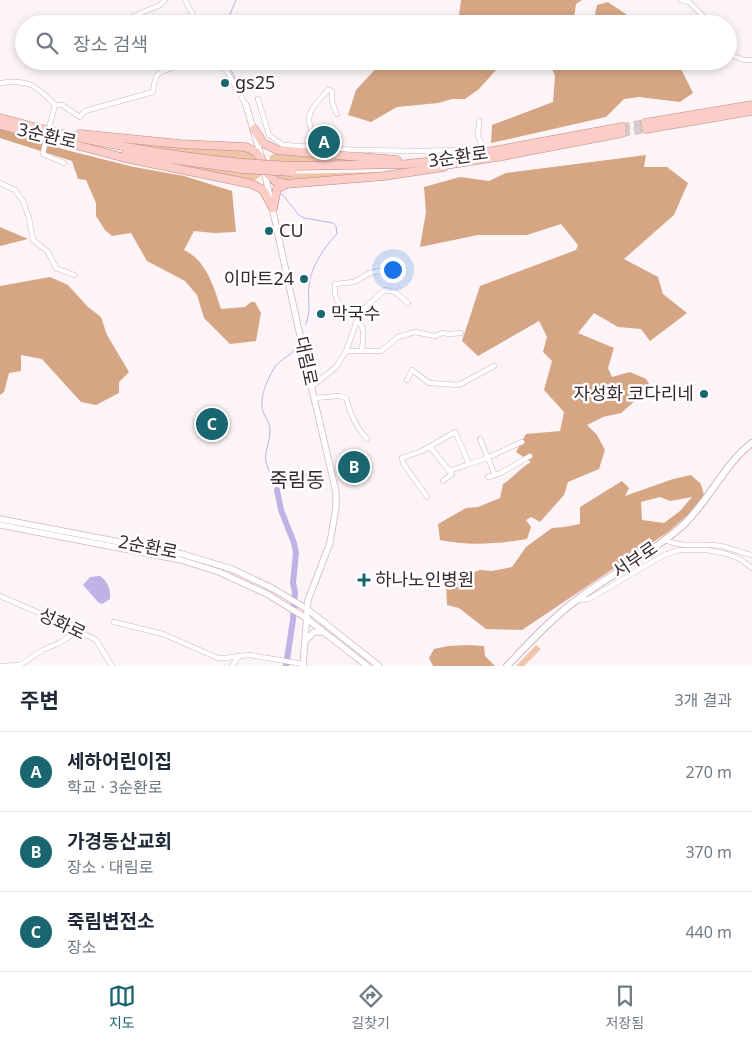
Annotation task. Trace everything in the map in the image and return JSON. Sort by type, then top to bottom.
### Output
[{"type":"highway","points":[[752,105],[645,126],[752,111]]},
{"type":"highway","name":"3순환로","points":[[0,118],[130,148],[243,166]]},
{"type":"highway","name":"3순환로","points":[[0,125],[72,143],[132,154],[243,166]]},
{"type":"highway","points":[[48,129],[180,144],[239,147],[254,150],[263,162],[266,155],[277,150]]},
{"type":"highway","points":[[239,147],[250,141],[254,129]]},
{"type":"highway","points":[[254,129],[263,143],[277,150],[381,159],[464,158]]},
{"type":"highway","points":[[20,130],[125,158],[248,182],[263,190],[273,208]]},
{"type":"highway","name":"3순환로","points":[[622,130],[475,161],[408,169],[292,169],[407,164],[464,158],[622,130]]},
{"type":"highway","points":[[248,182],[260,180],[264,176],[265,171],[275,181],[286,184],[400,174],[475,161]]},
{"type":"highway","points":[[243,166],[292,169]]},
{"type":"highway","points":[[273,208],[278,189],[286,184]]},
{"type":"main road","name":"서부로","points":[[507,666],[539,633],[576,600],[665,540],[691,516],[741,451],[752,443]]},
{"type":"street","points":[[137,15],[160,5],[165,0]]},
{"type":"street","points":[[185,0],[193,15]]},
{"type":"street","points":[[681,0],[689,2],[702,15]]},
{"type":"street","points":[[737,57],[752,60]]},
{"type":"street","points":[[0,83],[24,82],[37,87],[55,105],[62,105],[80,117],[85,111],[153,92],[154,79],[159,72],[164,70]]},
{"type":"street","name":"대림로","points":[[226,70],[246,106],[263,162],[311,387],[336,492],[336,507],[330,542],[308,600],[303,665]]},
{"type":"street","points":[[311,147],[314,136],[309,119],[314,107],[328,90],[332,91],[332,102],[337,114]]},
{"type":"street","points":[[258,99],[269,135],[283,144],[311,147],[423,151],[474,149],[482,146],[478,136],[479,121]]},
{"type":"street","points":[[48,129],[55,105]]},
{"type":"street","points":[[45,144],[43,154],[64,163]]},
{"type":"street","points":[[0,183],[15,190],[23,201],[29,218],[33,240],[48,252],[56,268],[74,276]]},
{"type":"street","points":[[362,351],[362,326],[338,304],[334,284],[354,282],[370,273],[379,271]]},
{"type":"street","points":[[311,387],[336,367],[346,351],[355,319],[385,290],[395,292],[408,303]]},
{"type":"street","points":[[346,351],[381,351],[398,337],[414,332],[435,336],[442,333],[461,333]]},
{"type":"street","points":[[408,380],[412,370],[429,383],[458,385],[494,366]]},
{"type":"street","points":[[314,398],[340,396],[346,398],[349,410],[356,424],[367,439]]},
{"type":"street","points":[[427,497],[403,463],[402,458],[422,451],[455,432],[469,464]]},
{"type":"street","points":[[480,439],[496,475]]},
{"type":"street","points":[[450,471],[487,458],[522,442]]},
{"type":"street","points":[[430,447],[452,474],[443,481]]},
{"type":"street","points":[[488,477],[496,475],[530,456]]},
{"type":"street","name":"2순환로","points":[[0,519],[202,559],[249,576],[307,609]]},
{"type":"street","name":"2순환로","points":[[0,526],[200,565],[245,583],[306,618]]},
{"type":"street","points":[[665,540],[674,544],[706,548],[733,557],[752,568]]},
{"type":"street","points":[[576,600],[589,599],[670,552],[720,546],[752,555]]},
{"type":"street","name":"성화로","points":[[0,596],[96,640],[112,666]]},
{"type":"street","points":[[307,609],[379,666]]},
{"type":"street","points":[[306,618],[367,666]]},
{"type":"street","points":[[114,622],[163,634],[218,658],[250,655],[303,665]]},
{"type":"street","points":[[0,666],[18,665],[79,631]]},
{"type":"street","points":[[305,642],[309,635],[314,632],[324,632]]},
{"type":"street","points":[[232,666],[239,656]]},
{"type":"street","points":[[276,666],[277,659]]},
{"type":"shaded area","points":[[461,0],[582,0],[576,4],[574,15],[459,15]]},
{"type":"shaded area","points":[[608,2],[627,15],[595,15],[597,5]]},
{"type":"shaded area","points":[[375,70],[496,70],[479,89],[465,99],[452,99],[438,103],[397,107],[371,122],[348,115],[356,90]]},
{"type":"shaded area","points":[[553,70],[682,70],[693,93],[680,102],[639,97],[624,99],[606,117],[491,143],[492,125],[553,102],[555,76]]},
{"type":"shaded area","points":[[0,129],[66,150],[134,167],[184,176],[232,191],[236,232],[214,233],[194,231],[184,250],[204,267],[221,309],[245,307],[251,302],[255,302],[261,313],[256,341],[230,344],[204,318],[197,295],[185,281],[147,261],[131,233],[112,236],[105,230],[96,216],[96,203],[86,180],[78,179],[72,161],[0,138]]},
{"type":"shaded area","points":[[98,138],[249,150],[257,158],[261,176],[253,181],[105,151],[244,173],[205,157]]},
{"type":"shaded area","points":[[278,152],[388,162],[279,162],[280,174],[391,172],[285,182],[275,178],[269,163],[270,156]]},
{"type":"shaded area","points":[[646,155],[644,167],[667,167],[688,183],[674,215],[624,259],[658,277],[663,294],[687,313],[650,341],[641,329],[618,327],[594,313],[578,333],[614,348],[608,368],[612,377],[630,372],[646,379],[651,387],[621,413],[603,417],[587,425],[597,435],[605,450],[599,469],[568,482],[564,495],[540,522],[531,517],[526,520],[531,527],[527,539],[483,544],[440,540],[438,524],[466,508],[478,507],[500,498],[503,484],[531,462],[516,452],[526,434],[560,431],[564,412],[544,390],[552,361],[543,352],[547,337],[539,321],[478,356],[462,341],[480,286],[576,250],[578,245],[561,224],[527,235],[478,235],[420,247],[426,212],[424,187],[460,177],[489,181],[506,173]]},
{"type":"shaded area","points":[[0,227],[28,239],[0,246]]},
{"type":"shaded area","points":[[50,277],[68,285],[88,307],[101,317],[107,335],[129,372],[119,382],[119,393],[96,405],[81,402],[42,359],[21,355],[21,371],[9,373],[4,392],[0,395],[0,286]]},
{"type":"shaded area","points":[[691,475],[701,484],[704,495],[689,514],[668,532],[522,630],[486,629],[459,608],[447,605],[446,583],[480,570],[492,571],[512,567],[526,547],[552,528],[580,524],[580,507],[622,481],[629,488],[625,496],[673,479]],"holes":[[[660,497],[670,501],[692,497],[680,511],[664,523],[642,520],[641,502]]]},
{"type":"shaded area","points":[[100,576],[107,584],[110,592],[110,599],[102,604],[83,585],[90,577]]},
{"type":"shaded area","points":[[469,645],[484,646],[485,656],[495,666],[433,666],[429,658],[434,649]]},
{"type":"shaded area","points":[[536,645],[541,649],[524,666],[516,666]]},
{"type":"waterway","points":[[230,15],[236,0]]},
{"type":"waterway","points":[[231,70],[241,89]]},
{"type":"waterway","points":[[282,194],[299,215],[304,218],[333,223],[336,226],[337,234],[327,245],[312,271],[309,290],[309,313],[306,324]]},
{"type":"waterway","points":[[277,490],[266,462],[270,429],[262,409],[262,398],[268,380],[276,366],[294,351],[299,343]]},
{"type":"waterway","points":[[277,490],[281,510],[296,553],[293,583],[295,592],[293,620],[286,666]]},
{"type":"tunnel","points":[[622,127],[645,123]]},
{"type":"tunnel","points":[[622,133],[646,129]]},
{"type":"place","name":"gs25","points":[[225,83]]},
{"type":"place","name":"세하어린이집","points":[[324,142]]},
{"type":"place","name":"CU","points":[[269,231]]},
{"type":"place","name":"이마트24","points":[[304,279]]},
{"type":"place","name":"막국수","points":[[321,314]]},
{"type":"place","name":"자성화 코다리네","points":[[704,394]]},
{"type":"place","name":"죽림변전소","points":[[212,424]]},
{"type":"place","name":"가경동산교회","points":[[354,467]]},
{"type":"place","name":"하나노인병원","points":[[364,580]]},
{"type":"district","name":"죽림동","points":[[297,480]]}]
